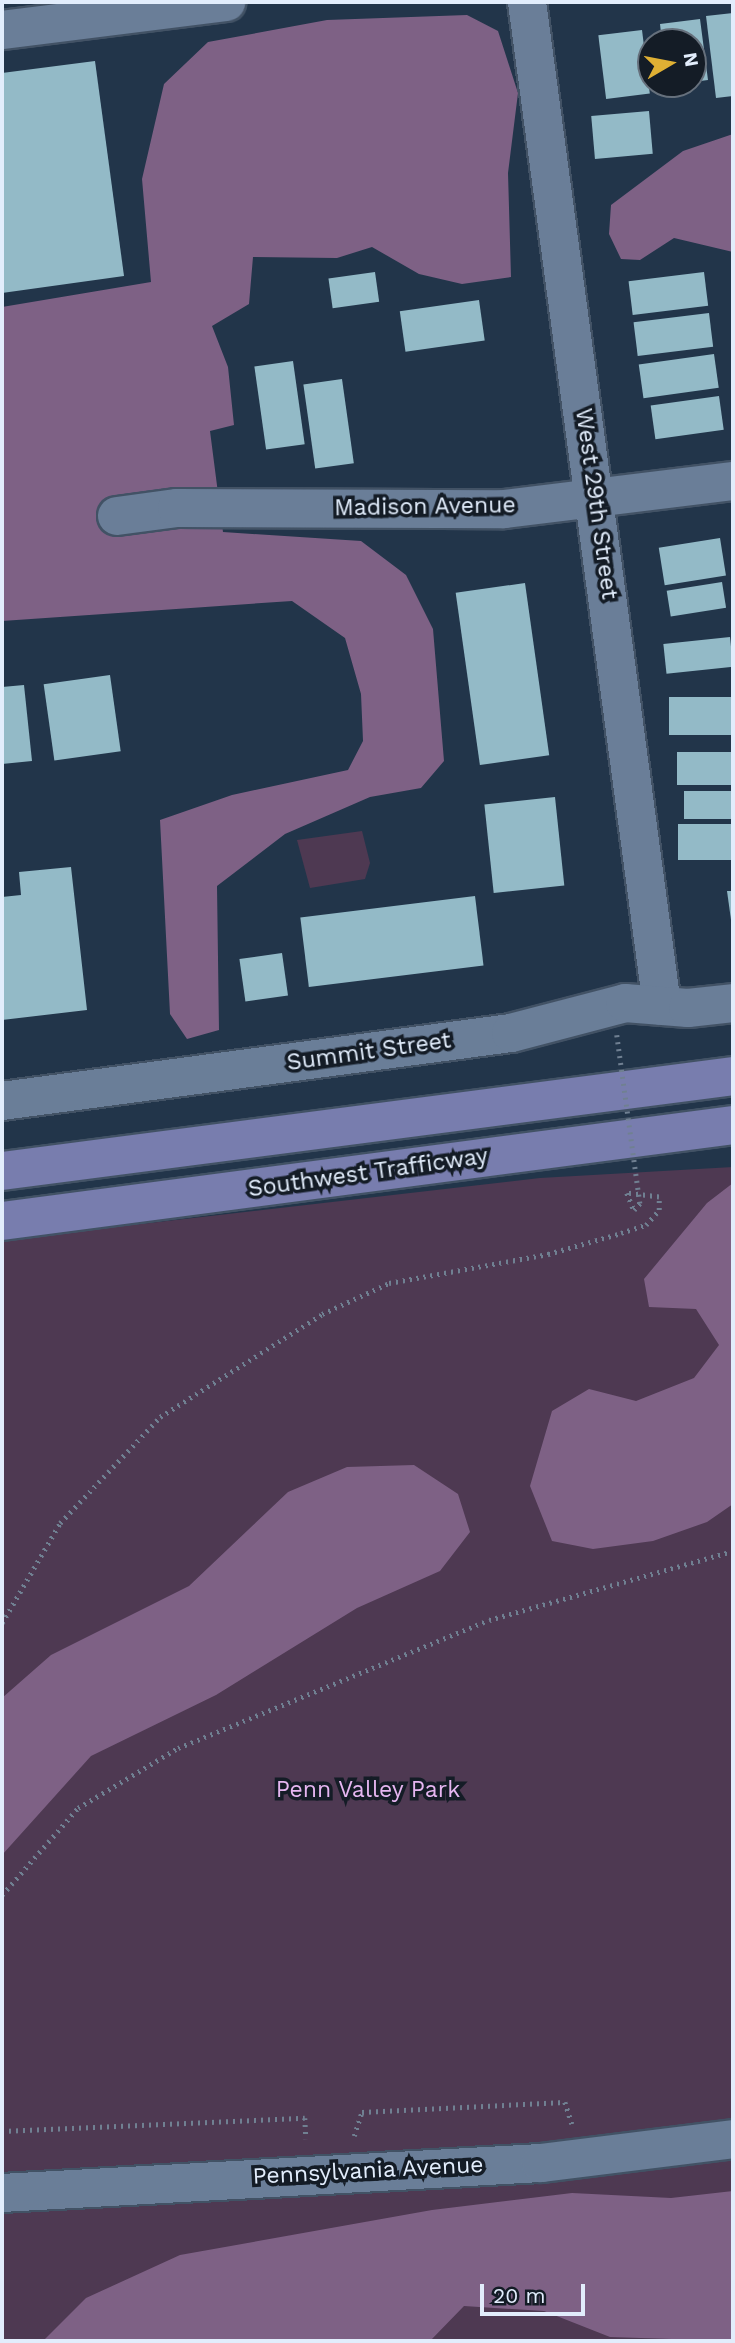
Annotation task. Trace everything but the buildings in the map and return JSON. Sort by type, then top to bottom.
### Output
[{"type":"main road","points":[[2,1171],[733,1076]]},
{"type":"main road","name":"Southwest Trafficway","points":[[2,1221],[733,1125]]},
{"type":"street","points":[[2,30],[226,2]]},
{"type":"street","name":"West 29th Street","points":[[527,2],[596,499],[662,1006]]},
{"type":"street","name":"Madison Avenue","points":[[117,516],[177,508],[504,509],[733,481]]},
{"type":"street","name":"Summit Street","points":[[2,1101],[510,1033],[625,1003],[662,1006],[733,1003]]},
{"type":"street","name":"Pennsylvania Avenue","points":[[2,2193],[541,2163],[733,2139]]},
{"type":"path","points":[[2,1623],[60,1523],[160,1417],[322,1314],[389,1283],[548,1254],[646,1225],[659,1210],[659,1197],[627,1193],[634,1210],[640,1203],[617,1035]]},
{"type":"path","points":[[2,1895],[78,1808],[178,1748],[489,1620],[733,1551]]},
{"type":"path","points":[[340,2139],[356,2134],[358,2113],[389,2110],[565,2102],[577,2127]]},
{"type":"path","points":[[2,2131],[305,2118],[306,2138],[313,2142]]},
{"type":"green space","points":[[362,831],[370,863],[365,879],[310,888],[297,840]]},
{"type":"green space","name":"Penn Valley Park","points":[[733,1167],[733,2341],[2,2341],[2,1240],[540,1178]]},
{"type":"shaded area","points":[[467,15],[498,31],[518,93],[508,173],[511,277],[462,284],[419,274],[372,247],[337,258],[253,257],[249,304],[212,326],[228,367],[234,425],[210,431],[223,532],[361,541],[406,575],[433,629],[444,761],[421,788],[370,797],[285,834],[217,886],[219,1030],[187,1039],[170,1014],[160,820],[232,795],[348,770],[363,741],[361,694],[345,638],[292,601],[2,621],[2,307],[151,282],[142,179],[164,84],[208,42],[327,20]]},
{"type":"shaded area","points":[[733,134],[733,252],[674,238],[640,260],[621,259],[609,234],[611,205],[683,151]]},
{"type":"shaded area","points":[[733,1183],[733,1504],[707,1522],[653,1541],[593,1549],[552,1541],[530,1486],[552,1411],[589,1389],[636,1401],[694,1378],[719,1345],[696,1309],[649,1307],[644,1279],[707,1203]]},
{"type":"shaded area","points":[[414,1465],[458,1494],[470,1532],[440,1571],[357,1608],[216,1695],[91,1756],[2,1855],[2,1698],[51,1655],[189,1586],[288,1492],[347,1467]]},
{"type":"shaded area","points":[[733,2191],[733,2341],[610,2337],[544,2311],[464,2306],[430,2341],[43,2341],[86,2298],[180,2255],[432,2210],[572,2193],[671,2198]]}]
